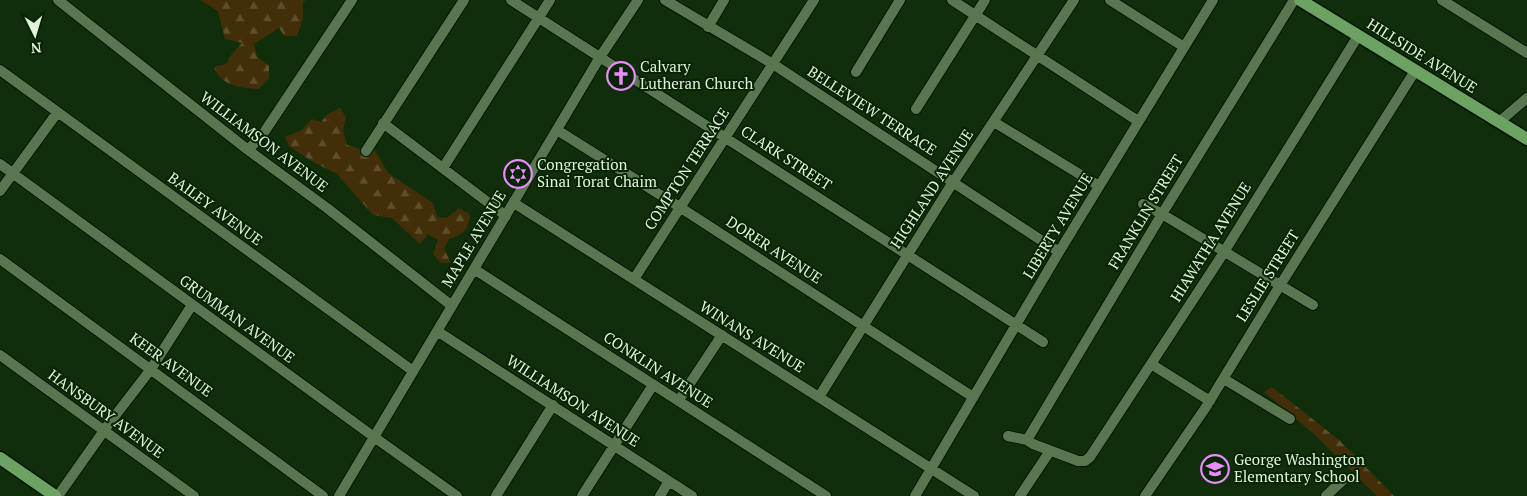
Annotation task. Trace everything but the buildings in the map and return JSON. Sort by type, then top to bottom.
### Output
[{"type":"main road","name":"HILLSIDE AVENUE","points":[[1300,0],[1527,139]]},
{"type":"main road","points":[[0,458],[56,496]]},
{"type":"street","name":"WILLIAMSON AVENUE","points":[[58,0],[248,150],[327,208],[452,306]]},
{"type":"street","points":[[248,150],[263,134],[352,0]]},
{"type":"street","points":[[366,151],[464,0]]},
{"type":"street","name":"CLARK STREET","points":[[511,0],[1044,342]]},
{"type":"street","points":[[443,168],[550,0]]},
{"type":"street","name":"MAPLE AVENUE","points":[[339,496],[600,57],[638,0]]},
{"type":"street","name":"BELLEVIEW TERRACE","points":[[665,0],[773,64],[924,164],[954,181],[1059,252]]},
{"type":"street","points":[[708,27],[724,0]]},
{"type":"street","name":"COMPTON TERRACE","points":[[634,279],[814,0]]},
{"type":"street","points":[[856,72],[900,0]]},
{"type":"street","points":[[952,0],[1138,121]]},
{"type":"street","points":[[916,109],[985,0]]},
{"type":"street","name":"HIGHLAND AVENUE","points":[[819,397],[954,181],[1074,0]]},
{"type":"street","points":[[1110,0],[1184,47]]},
{"type":"street","name":"LIBERTY AVENUE","points":[[915,496],[1059,252],[1213,0]]},
{"type":"street","name":"FRANKLIN STREET","points":[[1027,440],[1162,214],[1294,0]]},
{"type":"street","points":[[1442,0],[1527,53]]},
{"type":"street","name":"HIAWATHA AVENUE","points":[[1050,451],[1078,461],[1085,461],[1090,457],[1224,251],[1358,36]]},
{"type":"street","name":"BAILEY AVENUE","points":[[0,70],[413,371]]},
{"type":"street","name":"LESLIE STREET","points":[[1145,496],[1224,379],[1280,285],[1415,71]]},
{"type":"street","points":[[1498,122],[1527,98]]},
{"type":"street","points":[[0,191],[57,112]]},
{"type":"street","points":[[994,122],[1099,186]]},
{"type":"street","points":[[384,123],[506,216]]},
{"type":"street","name":"DORER AVENUE","points":[[557,130],[680,207],[973,397]]},
{"type":"street","name":"GRUMMAN AVENUE","points":[[0,164],[457,496]]},
{"type":"street","name":"WINANS AVENUE","points":[[514,203],[974,496]]},
{"type":"street","points":[[1143,204],[1313,305]]},
{"type":"street","name":"KEER AVENUE","points":[[0,259],[323,496]]},
{"type":"street","name":"CONKLIN AVENUE","points":[[474,269],[826,496]]},
{"type":"street","points":[[56,496],[151,369],[192,305]]},
{"type":"street","name":"WILLIAMSON AVENUE","points":[[437,331],[692,496]]},
{"type":"street","points":[[679,400],[722,335]]},
{"type":"street","name":"HANSBURY AVENUE","points":[[0,355],[194,496]]},
{"type":"street","points":[[1151,364],[1210,400]]},
{"type":"street","points":[[1224,379],[1290,419]]},
{"type":"street","points":[[582,496],[653,384]]},
{"type":"street","points":[[496,496],[553,405]]},
{"type":"street","points":[[1008,436],[1027,440],[1050,451],[1020,496]]},
{"type":"street","points":[[1326,496],[1343,480]]},
{"type":"street","points":[[660,496],[669,481]]},
{"type":"green space","points":[[200,0],[306,0],[303,2],[303,18],[297,36],[284,36],[279,28],[254,44],[257,57],[269,66],[269,78],[259,89],[232,85],[217,73],[214,67],[226,64],[242,43],[225,39],[218,11]]},
{"type":"green space","points":[[340,108],[346,117],[343,130],[347,145],[358,148],[365,155],[374,149],[388,173],[433,203],[437,217],[447,218],[459,208],[470,214],[465,231],[449,239],[444,249],[451,263],[441,263],[433,254],[438,240],[428,234],[420,244],[392,218],[373,215],[337,174],[313,162],[289,146],[285,137],[302,130],[312,119],[321,122],[328,114]]},
{"type":"green space","points":[[1272,387],[1339,440],[1394,496],[1377,496],[1315,435],[1264,392]]},
{"type":"place","name":"Calvary Lutheran Church","points":[[621,76]]},
{"type":"place","name":"Congregation Sinai Torat Chaim","points":[[518,174]]},
{"type":"place","name":"George Washington Elementary School","points":[[1215,469]]}]
